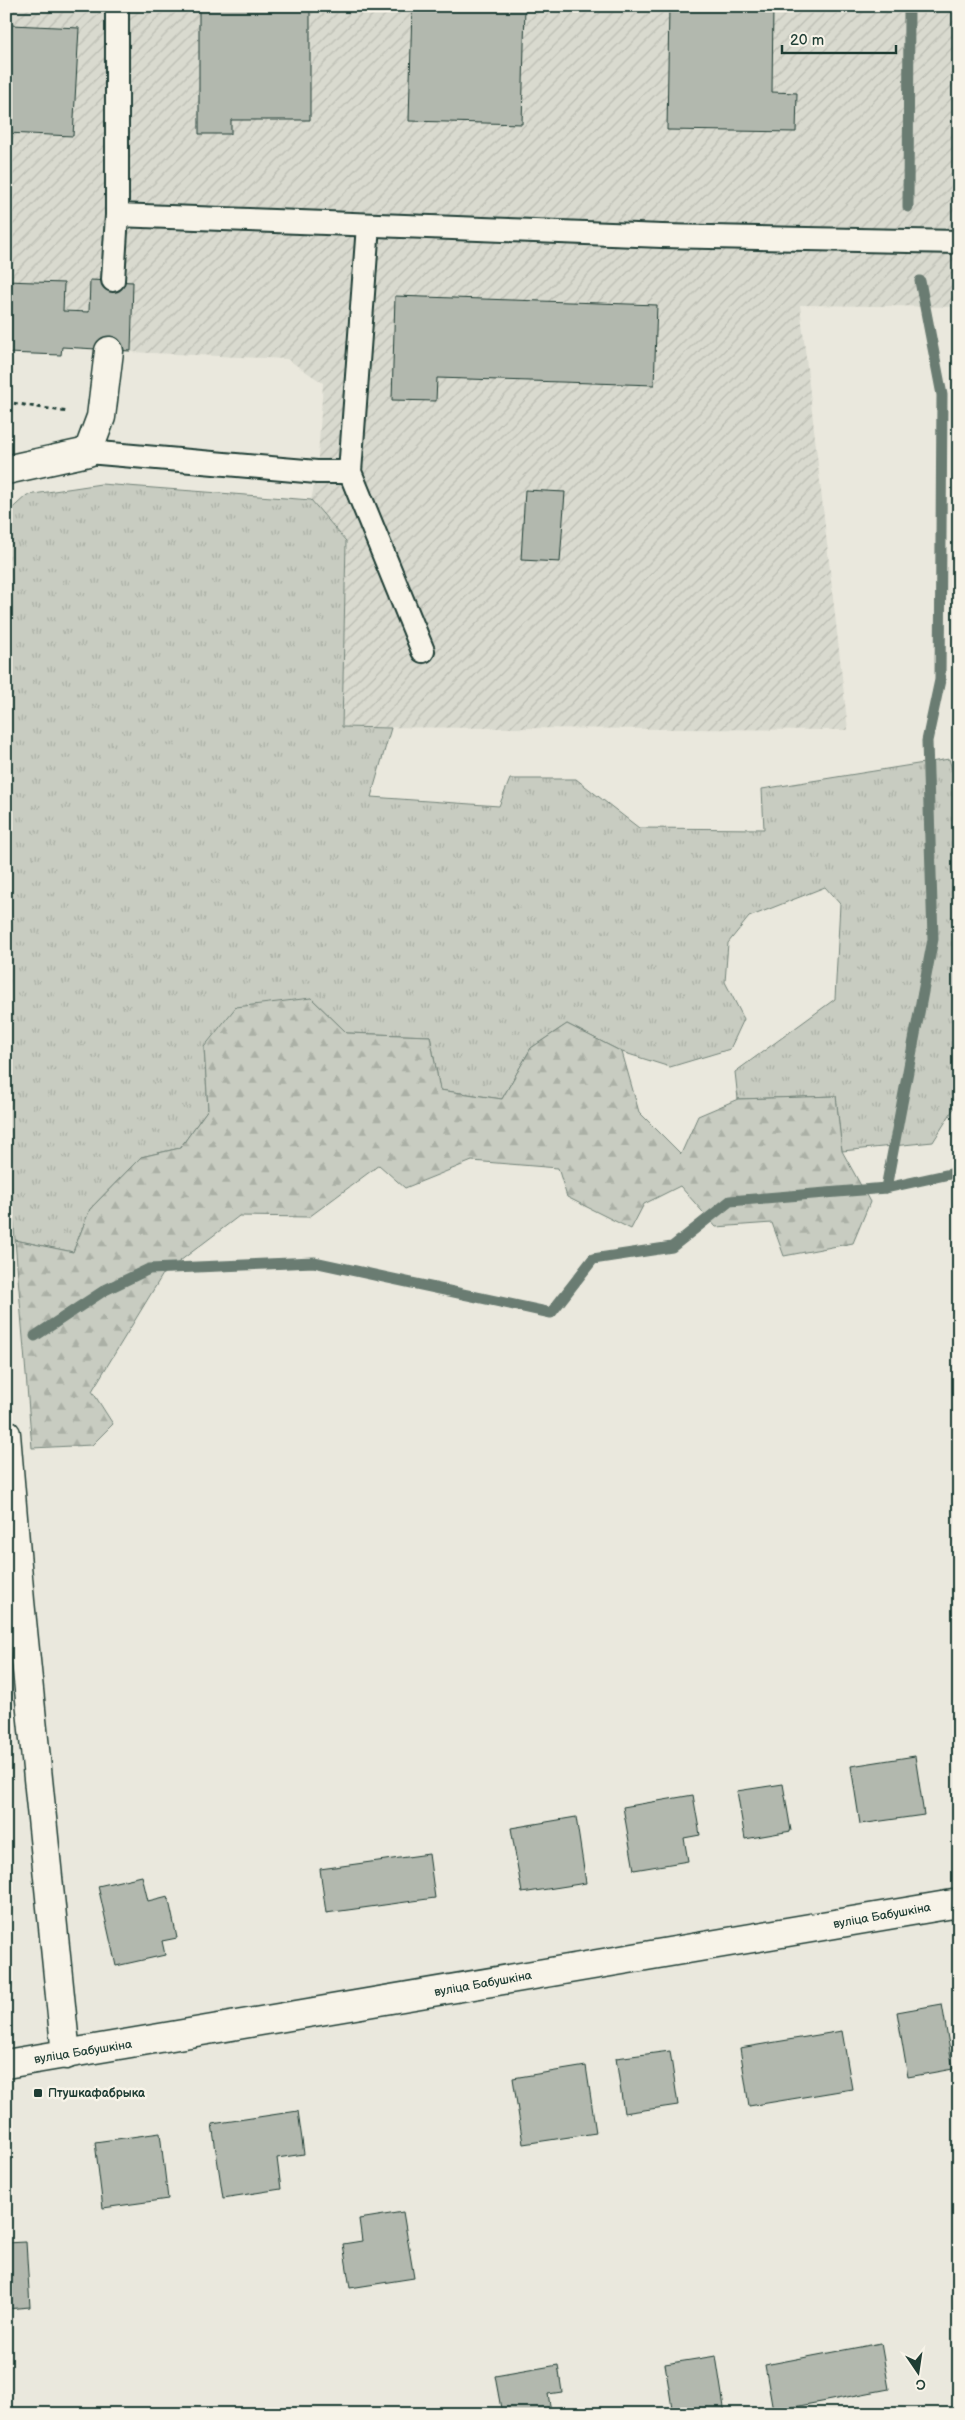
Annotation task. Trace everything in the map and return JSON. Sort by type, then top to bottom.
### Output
[{"type":"street","points":[[6,470],[88,452],[101,417],[108,351]]},
{"type":"street","points":[[6,1434],[13,1601],[66,2055]]},
{"type":"street","name":"вуліца Бабушкіна","points":[[6,2064],[959,1903]]},
{"type":"lane","points":[[113,280],[117,215],[117,6]]},
{"type":"lane","points":[[117,215],[662,236],[959,242]]},
{"type":"lane","points":[[368,225],[350,472],[423,651]]},
{"type":"lane","points":[[88,452],[317,472],[350,472]]},
{"type":"path","points":[[6,402],[101,417]]},
{"type":"shaded area","points":[[6,6],[959,6],[959,307],[800,305],[848,730],[342,727],[346,541],[311,500],[317,472],[323,383],[287,359],[62,347],[61,355],[6,353]]},
{"type":"green space","points":[[101,484],[311,500],[346,541],[342,727],[391,728],[371,797],[499,806],[510,779],[576,779],[639,828],[764,829],[762,789],[949,759],[959,792],[959,1100],[933,1142],[842,1151],[836,1096],[738,1099],[735,1072],[835,999],[840,904],[825,887],[749,917],[728,943],[725,982],[744,1019],[730,1049],[670,1067],[622,1052],[567,1024],[531,1048],[502,1099],[440,1090],[430,1036],[347,1033],[311,998],[204,1047],[208,1109],[180,1148],[141,1157],[90,1209],[73,1252],[15,1240],[6,1115],[6,514],[27,495]]},
{"type":"green space","points":[[311,998],[347,1033],[430,1036],[440,1090],[502,1099],[531,1048],[567,1024],[622,1052],[639,1112],[681,1154],[698,1116],[738,1099],[836,1096],[842,1151],[870,1202],[853,1243],[784,1256],[772,1223],[716,1227],[680,1186],[644,1204],[631,1229],[567,1197],[558,1168],[472,1161],[405,1188],[379,1165],[309,1217],[239,1216],[163,1274],[92,1391],[113,1424],[92,1445],[32,1448],[15,1240],[73,1252],[90,1209],[141,1157],[180,1148],[208,1109],[204,1047],[236,1007]]},
{"type":"building","points":[[199,6],[310,6],[310,120],[231,120],[231,134],[199,134]]},
{"type":"building","points":[[412,6],[525,6],[522,124],[409,121]]},
{"type":"building","points":[[669,6],[773,6],[772,92],[797,93],[796,132],[667,130]]},
{"type":"building","points":[[11,25],[79,28],[73,136],[6,133]]},
{"type":"building","points":[[90,280],[133,282],[131,351],[62,347],[61,355],[6,353],[6,281],[64,283],[63,311],[89,312]]},
{"type":"building","points":[[395,296],[657,305],[654,385],[437,378],[436,401],[392,400]]},
{"type":"building","points":[[525,490],[565,492],[560,562],[521,560]]},
{"type":"building","points":[[915,1756],[924,1815],[860,1824],[851,1766]]},
{"type":"building","points":[[783,1784],[791,1831],[745,1839],[737,1791]]},
{"type":"building","points":[[693,1795],[700,1835],[684,1838],[688,1861],[634,1870],[623,1807]]},
{"type":"building","points":[[576,1817],[586,1883],[522,1893],[511,1828]]},
{"type":"building","points":[[429,1854],[435,1898],[326,1913],[320,1869]]},
{"type":"building","points":[[142,1876],[148,1901],[168,1896],[177,1938],[162,1941],[165,1955],[116,1966],[98,1886]]},
{"type":"building","points":[[942,2004],[953,2069],[908,2077],[897,2012]]},
{"type":"building","points":[[842,2031],[852,2089],[749,2106],[740,2048]]},
{"type":"building","points":[[670,2051],[678,2105],[624,2113],[616,2058]]},
{"type":"building","points":[[586,2066],[596,2133],[523,2144],[513,2078]]},
{"type":"building","points":[[298,2111],[304,2154],[277,2158],[281,2189],[223,2198],[212,2124]]},
{"type":"building","points":[[160,2133],[168,2199],[103,2208],[95,2142]]},
{"type":"building","points":[[403,2212],[414,2278],[350,2288],[343,2244],[362,2241],[359,2219]]},
{"type":"building","points":[[26,2242],[30,2307],[6,2309],[6,2243]]},
{"type":"building","points":[[881,2343],[889,2389],[773,2411],[765,2365]]},
{"type":"building","points":[[716,2356],[725,2414],[673,2414],[665,2364]]},
{"type":"building","points":[[558,2365],[562,2392],[548,2394],[551,2411],[534,2414],[502,2414],[495,2376]]},
{"type":"waterway","points":[[908,207],[909,6]]},
{"type":"waterway","points":[[886,1188],[933,939],[927,741],[940,680],[942,395],[920,281]]},
{"type":"waterway","points":[[35,1336],[105,1290],[149,1269],[314,1262],[551,1313],[593,1259],[672,1247],[730,1201],[886,1188],[959,1172]]},
{"type":"place","name":"Птушкафабрыка","points":[[38,2093]]}]
